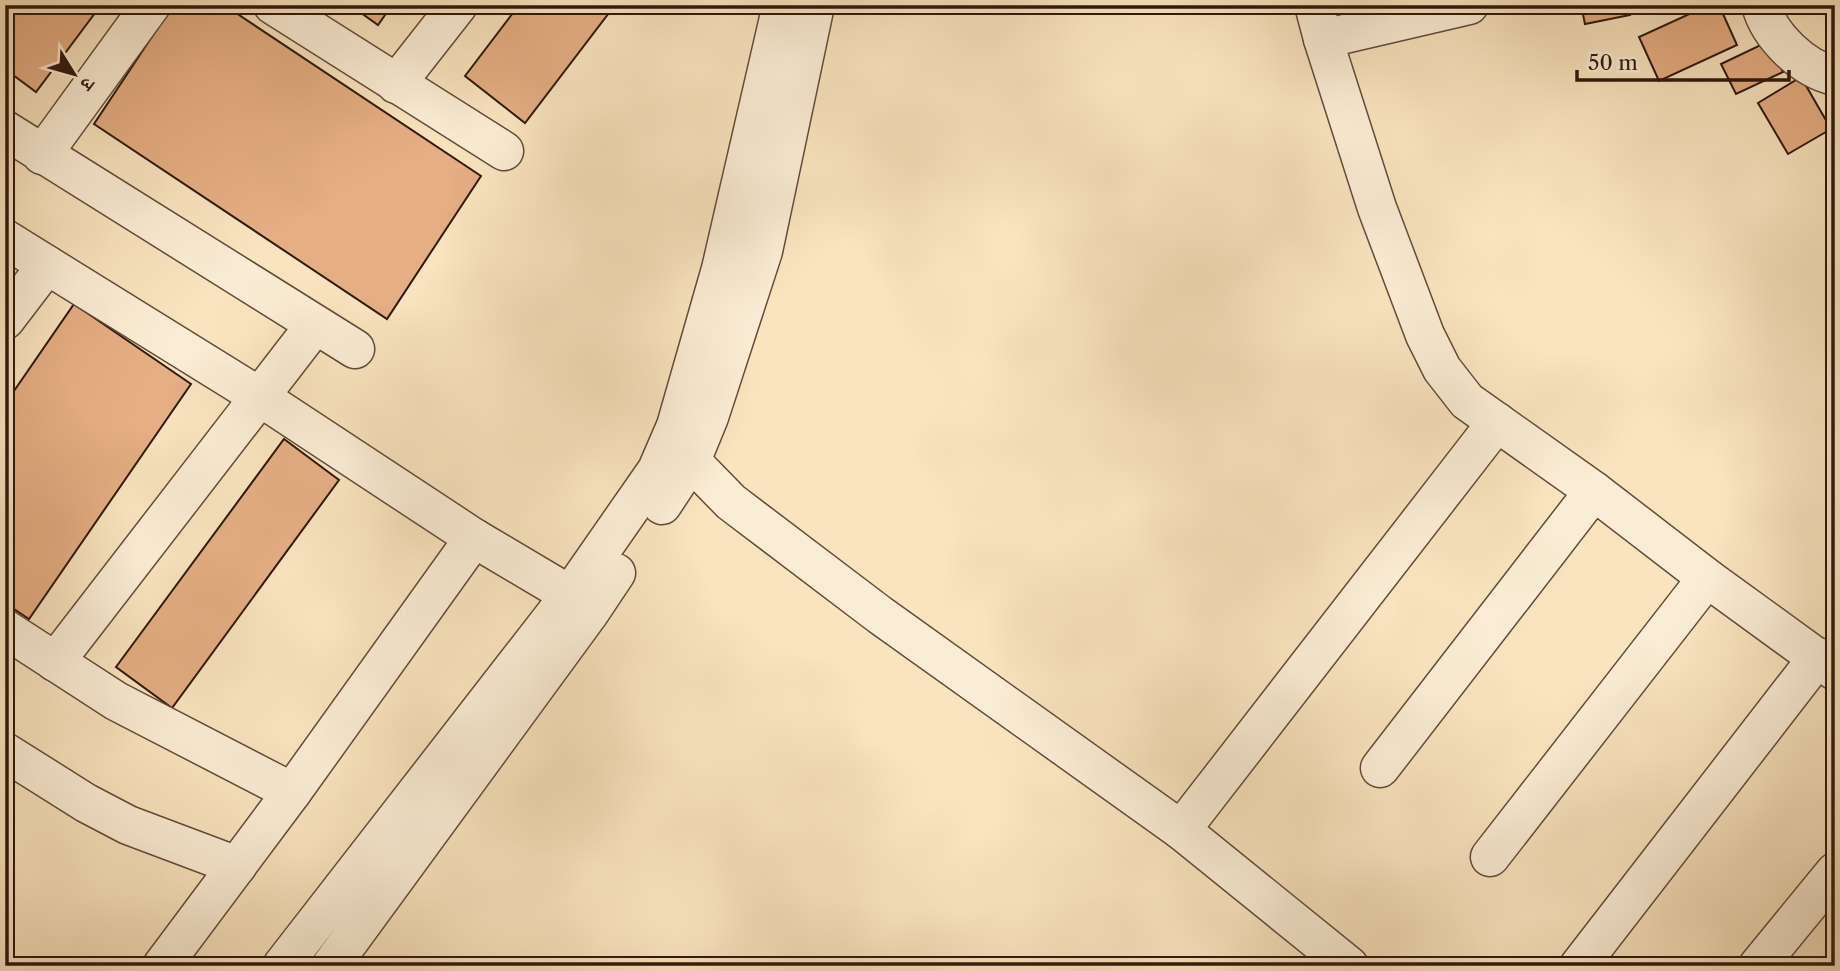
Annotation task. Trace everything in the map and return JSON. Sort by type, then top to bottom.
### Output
[{"type":"street","points":[[41,155],[151,5]]},
{"type":"street","points":[[274,5],[504,151]]},
{"type":"street","points":[[396,84],[458,5]]},
{"type":"street","points":[[282,966],[570,595],[657,470],[676,426],[720,269],[782,5]]},
{"type":"street","points":[[331,966],[590,612],[691,461],[709,417],[763,251],[815,5]]},
{"type":"street","points":[[1469,5],[1319,22],[1377,208],[1424,335],[1442,369],[1467,401],[1594,491],[1707,578],[1826,664],[1579,966]]},
{"type":"street","points":[[1761,5],[1764,18],[1776,35],[1801,59],[1823,74],[1835,76]]},
{"type":"street","points":[[5,130],[355,349]]},
{"type":"street","points":[[5,239],[260,397],[474,538],[570,595]]},
{"type":"street","points":[[5,320],[47,265]]},
{"type":"street","points":[[55,662],[314,325]]},
{"type":"street","points":[[1181,830],[1497,422]]},
{"type":"street","points":[[691,461],[731,502],[880,615],[1181,830],[1349,966]]},
{"type":"street","points":[[1380,768],[1594,491]]},
{"type":"street","points":[[162,966],[292,792],[474,538]]},
{"type":"street","points":[[1490,857],[1707,578]]},
{"type":"street","points":[[5,629],[116,701],[292,792]]},
{"type":"street","points":[[5,752],[86,803],[128,825],[237,866]]},
{"type":"street","points":[[1758,966],[1835,872]]},
{"type":"building","points":[[5,5],[101,5],[36,92],[5,69]]},
{"type":"building","points":[[173,5],[224,5],[481,176],[387,319],[94,124]]},
{"type":"building","points":[[350,5],[392,5],[378,25]]},
{"type":"building","points":[[519,5],[615,5],[525,123],[465,76]]},
{"type":"building","points":[[1581,5],[1628,5],[1630,15],[1585,24]]},
{"type":"building","points":[[1709,5],[1719,5],[1737,45],[1659,81],[1639,37]]},
{"type":"building","points":[[1769,41],[1783,72],[1736,94],[1721,64]]},
{"type":"building","points":[[1801,77],[1831,129],[1788,154],[1758,103]]},
{"type":"building","points":[[74,304],[191,384],[29,619],[5,603],[5,404]]},
{"type":"building","points":[[284,439],[339,480],[172,708],[116,667]]}]
